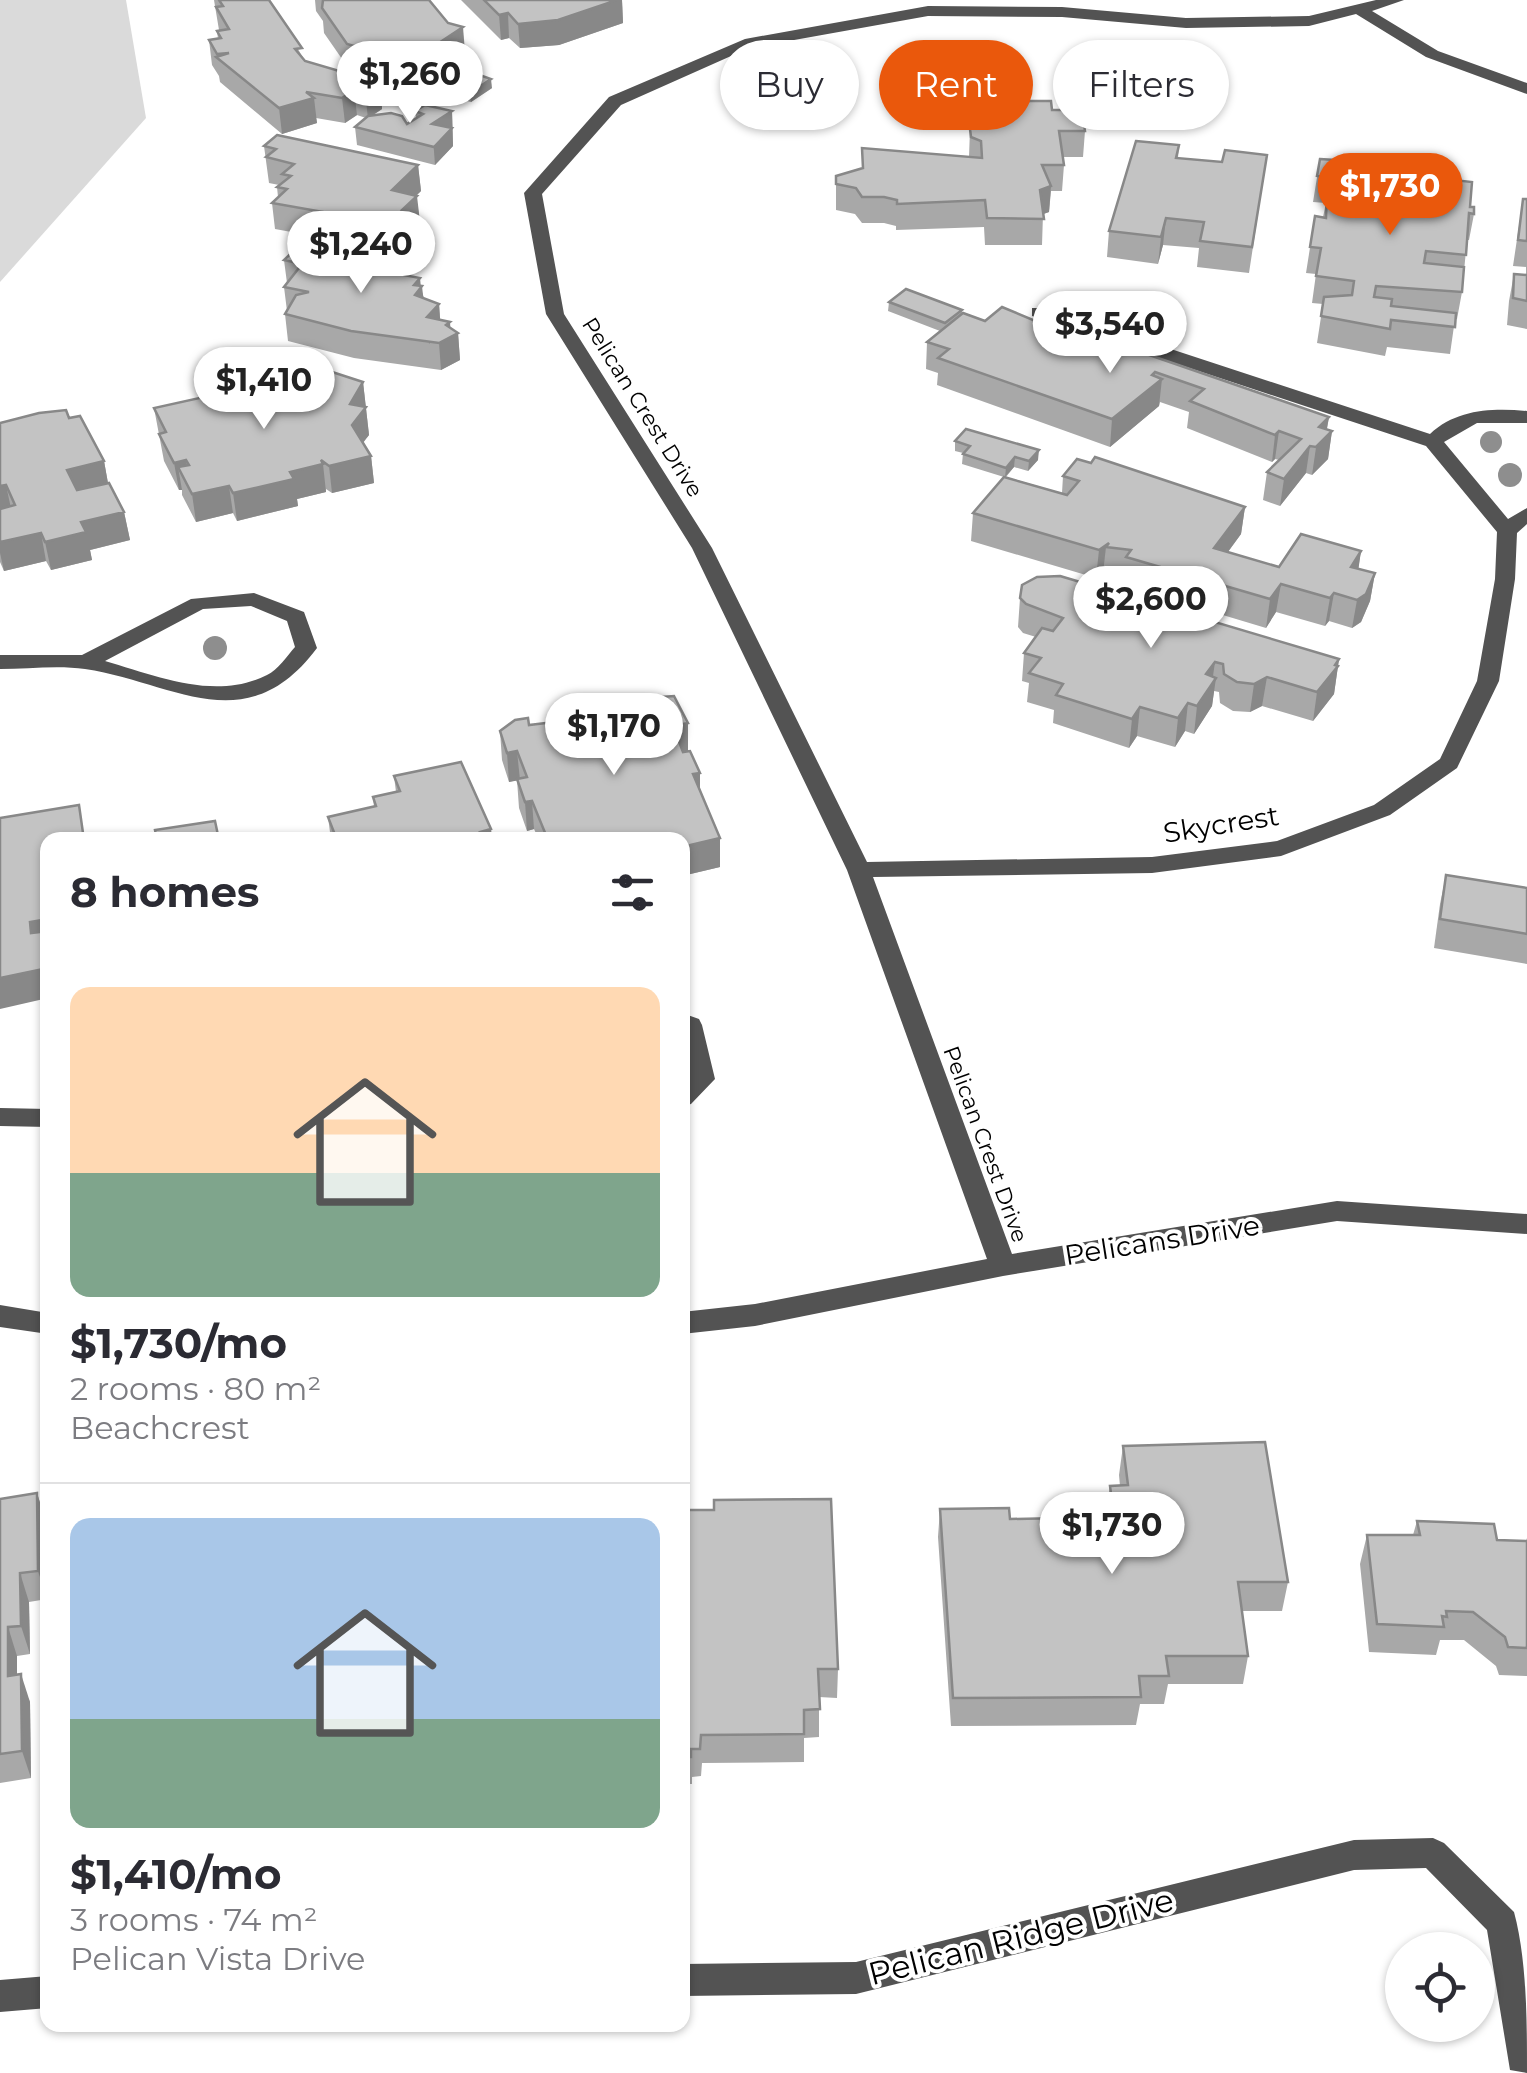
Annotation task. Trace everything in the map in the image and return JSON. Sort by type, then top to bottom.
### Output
[{"type":"street","name":"Pelican Crest Drive","points":[[1003,1266],[859,870],[702,548],[556,314],[533,193],[615,101],[746,44],[928,11],[1062,12],[1203,22],[1309,21],[1396,0]]},
{"type":"street","points":[[1360,10],[1432,54],[1527,89]]},
{"type":"street","points":[[1039,312],[1434,442],[1508,531],[1527,514]]},
{"type":"street","points":[[1434,442],[1448,426],[1488,412],[1527,416]]},
{"type":"street","name":"Skycrest","points":[[859,870],[1152,865],[1281,848],[1382,810],[1449,762],[1488,681],[1505,579],[1508,531]]},
{"type":"street","points":[[0,662],[86,662],[171,687],[225,695],[278,680],[306,648],[296,617],[254,599],[198,603],[86,662]]},
{"type":"street","points":[[690,1025],[702,1079],[690,1090]]},
{"type":"street","points":[[0,1117],[40,1118]]},
{"type":"street","name":"Pelicans Drive","points":[[690,1322],[756,1315],[1003,1266],[1337,1212],[1527,1224]]},
{"type":"street","points":[[0,1316],[40,1323]]},
{"type":"street","name":"Pelican Ridge Drive","points":[[690,1980],[856,1978],[1354,1855],[1433,1853],[1502,1923],[1527,2070]]},
{"type":"street","points":[[0,1996],[40,1993]]},
{"type":"shaded area","points":[[0,0],[126,0],[146,118],[0,282]]},
{"type":"building","points":[[219,0],[269,0],[302,48],[295,49],[305,61],[380,83],[365,93],[354,90],[342,98],[306,92],[314,98],[279,108],[216,57],[229,53],[217,54],[209,40],[221,38],[217,31],[229,29],[216,7],[223,6]]},
{"type":"building","points":[[323,0],[429,0],[448,23],[463,27],[410,62],[347,44],[322,8]]},
{"type":"building","points":[[484,0],[617,0],[558,20],[518,24],[508,13],[499,15]]},
{"type":"building","points":[[457,67],[491,79],[470,93],[432,84]]},
{"type":"building","points":[[1033,101],[1051,101],[1053,130],[1085,131],[1059,131],[1064,165],[1042,165],[1051,186],[1040,190],[1044,219],[987,218],[985,200],[897,204],[897,200],[884,197],[862,197],[856,188],[836,184],[836,176],[863,168],[862,148],[982,158],[981,141],[971,137],[970,130],[1033,130]]},
{"type":"building","points":[[425,105],[452,111],[432,124],[452,128],[434,147],[355,127],[368,116],[391,113],[402,116],[407,124],[423,114],[415,111]]},
{"type":"building","points":[[277,135],[418,165],[392,190],[417,196],[402,210],[415,215],[402,226],[272,203],[287,189],[277,187],[291,176],[282,174],[294,164],[266,157],[276,149],[264,146]]},
{"type":"building","points":[[1136,141],[1179,145],[1176,158],[1222,162],[1225,150],[1267,155],[1252,247],[1200,241],[1204,222],[1166,218],[1161,237],[1109,231]]},
{"type":"building","points":[[1320,159],[1428,166],[1427,177],[1472,182],[1470,207],[1474,207],[1474,214],[1469,213],[1466,255],[1426,251],[1424,263],[1464,267],[1462,292],[1376,286],[1374,297],[1392,299],[1391,306],[1456,313],[1455,327],[1391,320],[1390,329],[1321,316],[1324,297],[1352,295],[1354,281],[1316,276],[1321,248],[1310,247],[1315,216],[1326,218],[1327,192],[1334,178],[1317,176]]},
{"type":"building","points":[[1523,199],[1527,199],[1527,241],[1518,240]]},
{"type":"building","points":[[302,243],[392,260],[382,271],[420,278],[414,285],[422,286],[415,295],[439,304],[427,317],[450,322],[446,325],[458,333],[439,343],[351,331],[285,314],[296,295],[309,292],[284,287],[302,264],[284,260]]},
{"type":"building","points":[[1514,274],[1527,275],[1527,301],[1513,298]]},
{"type":"building","points":[[906,289],[962,310],[945,323],[889,302]]},
{"type":"building","points":[[1002,307],[1095,346],[1103,339],[1329,417],[1319,427],[1332,431],[1316,447],[1310,446],[1284,479],[1267,472],[1301,439],[1279,431],[1275,435],[1190,401],[1204,389],[1155,372],[1152,375],[1162,379],[1112,419],[938,358],[949,349],[927,342],[963,313],[985,321]]},
{"type":"building","points":[[326,370],[363,382],[350,404],[366,407],[352,425],[371,456],[329,466],[321,460],[323,464],[290,472],[294,479],[233,493],[229,486],[192,494],[178,467],[189,465],[186,460],[174,463],[159,434],[166,432],[154,408]]},
{"type":"building","points":[[66,410],[69,418],[80,416],[104,461],[67,470],[77,490],[109,483],[124,512],[81,522],[86,532],[45,542],[41,533],[0,542],[0,509],[15,505],[6,485],[0,486],[0,423]]},
{"type":"building","points":[[966,429],[1039,450],[1029,461],[1015,457],[1006,468],[963,454],[970,446],[955,441]]},
{"type":"building","points":[[1095,457],[1245,507],[1214,548],[1279,567],[1301,534],[1361,551],[1351,567],[1375,573],[1366,594],[1357,600],[1334,593],[1330,598],[1281,584],[1270,599],[1126,557],[1131,550],[1106,547],[1109,543],[1099,550],[973,513],[1004,477],[1067,495],[1079,481],[1063,476],[1077,459],[1091,463]]},
{"type":"building","points":[[1060,576],[1339,659],[1335,665],[1338,666],[1317,692],[1267,677],[1254,684],[1237,682],[1224,674],[1223,664],[1215,662],[1206,674],[1216,678],[1197,706],[1188,703],[1178,718],[1140,707],[1132,719],[1056,695],[1063,684],[1029,673],[1041,658],[1024,653],[1042,628],[1053,631],[1063,618],[1020,598],[1022,585],[1037,577]]},
{"type":"building","points":[[674,696],[688,723],[673,726],[683,752],[690,751],[700,773],[693,774],[720,838],[690,845],[690,832],[545,832],[532,801],[525,802],[517,779],[527,777],[517,751],[507,753],[500,731],[515,720],[528,718],[529,725],[562,721],[571,734],[617,726],[614,719],[618,713],[648,706],[644,698]]},
{"type":"building","points":[[461,762],[491,829],[334,832],[328,817],[376,806],[373,797],[400,791],[394,776]]},
{"type":"building","points":[[79,805],[83,832],[40,832],[40,920],[30,922],[31,933],[40,932],[40,970],[0,978],[0,818]]},
{"type":"building","points":[[215,821],[217,832],[155,832]]},
{"type":"building","points":[[1446,875],[1527,888],[1527,934],[1440,919]]},
{"type":"building","points":[[1265,1442],[1288,1582],[1238,1582],[1248,1656],[1166,1656],[1169,1676],[1139,1676],[1141,1697],[953,1698],[940,1509],[1009,1508],[1010,1519],[1061,1518],[1061,1509],[1113,1509],[1110,1486],[1128,1485],[1123,1446]]},
{"type":"building","points":[[37,1493],[38,1571],[20,1573],[21,1626],[8,1627],[8,1676],[21,1674],[22,1751],[0,1754],[0,1499]]},
{"type":"building","points":[[831,1499],[838,1669],[818,1669],[820,1709],[804,1710],[804,1734],[701,1735],[700,1749],[691,1749],[690,1757],[690,1510],[714,1510],[714,1500]]},
{"type":"building","points":[[1417,1521],[1494,1524],[1497,1540],[1527,1541],[1527,1648],[1508,1647],[1505,1637],[1473,1612],[1446,1611],[1447,1617],[1442,1616],[1444,1627],[1377,1624],[1367,1535],[1420,1535]]}]
